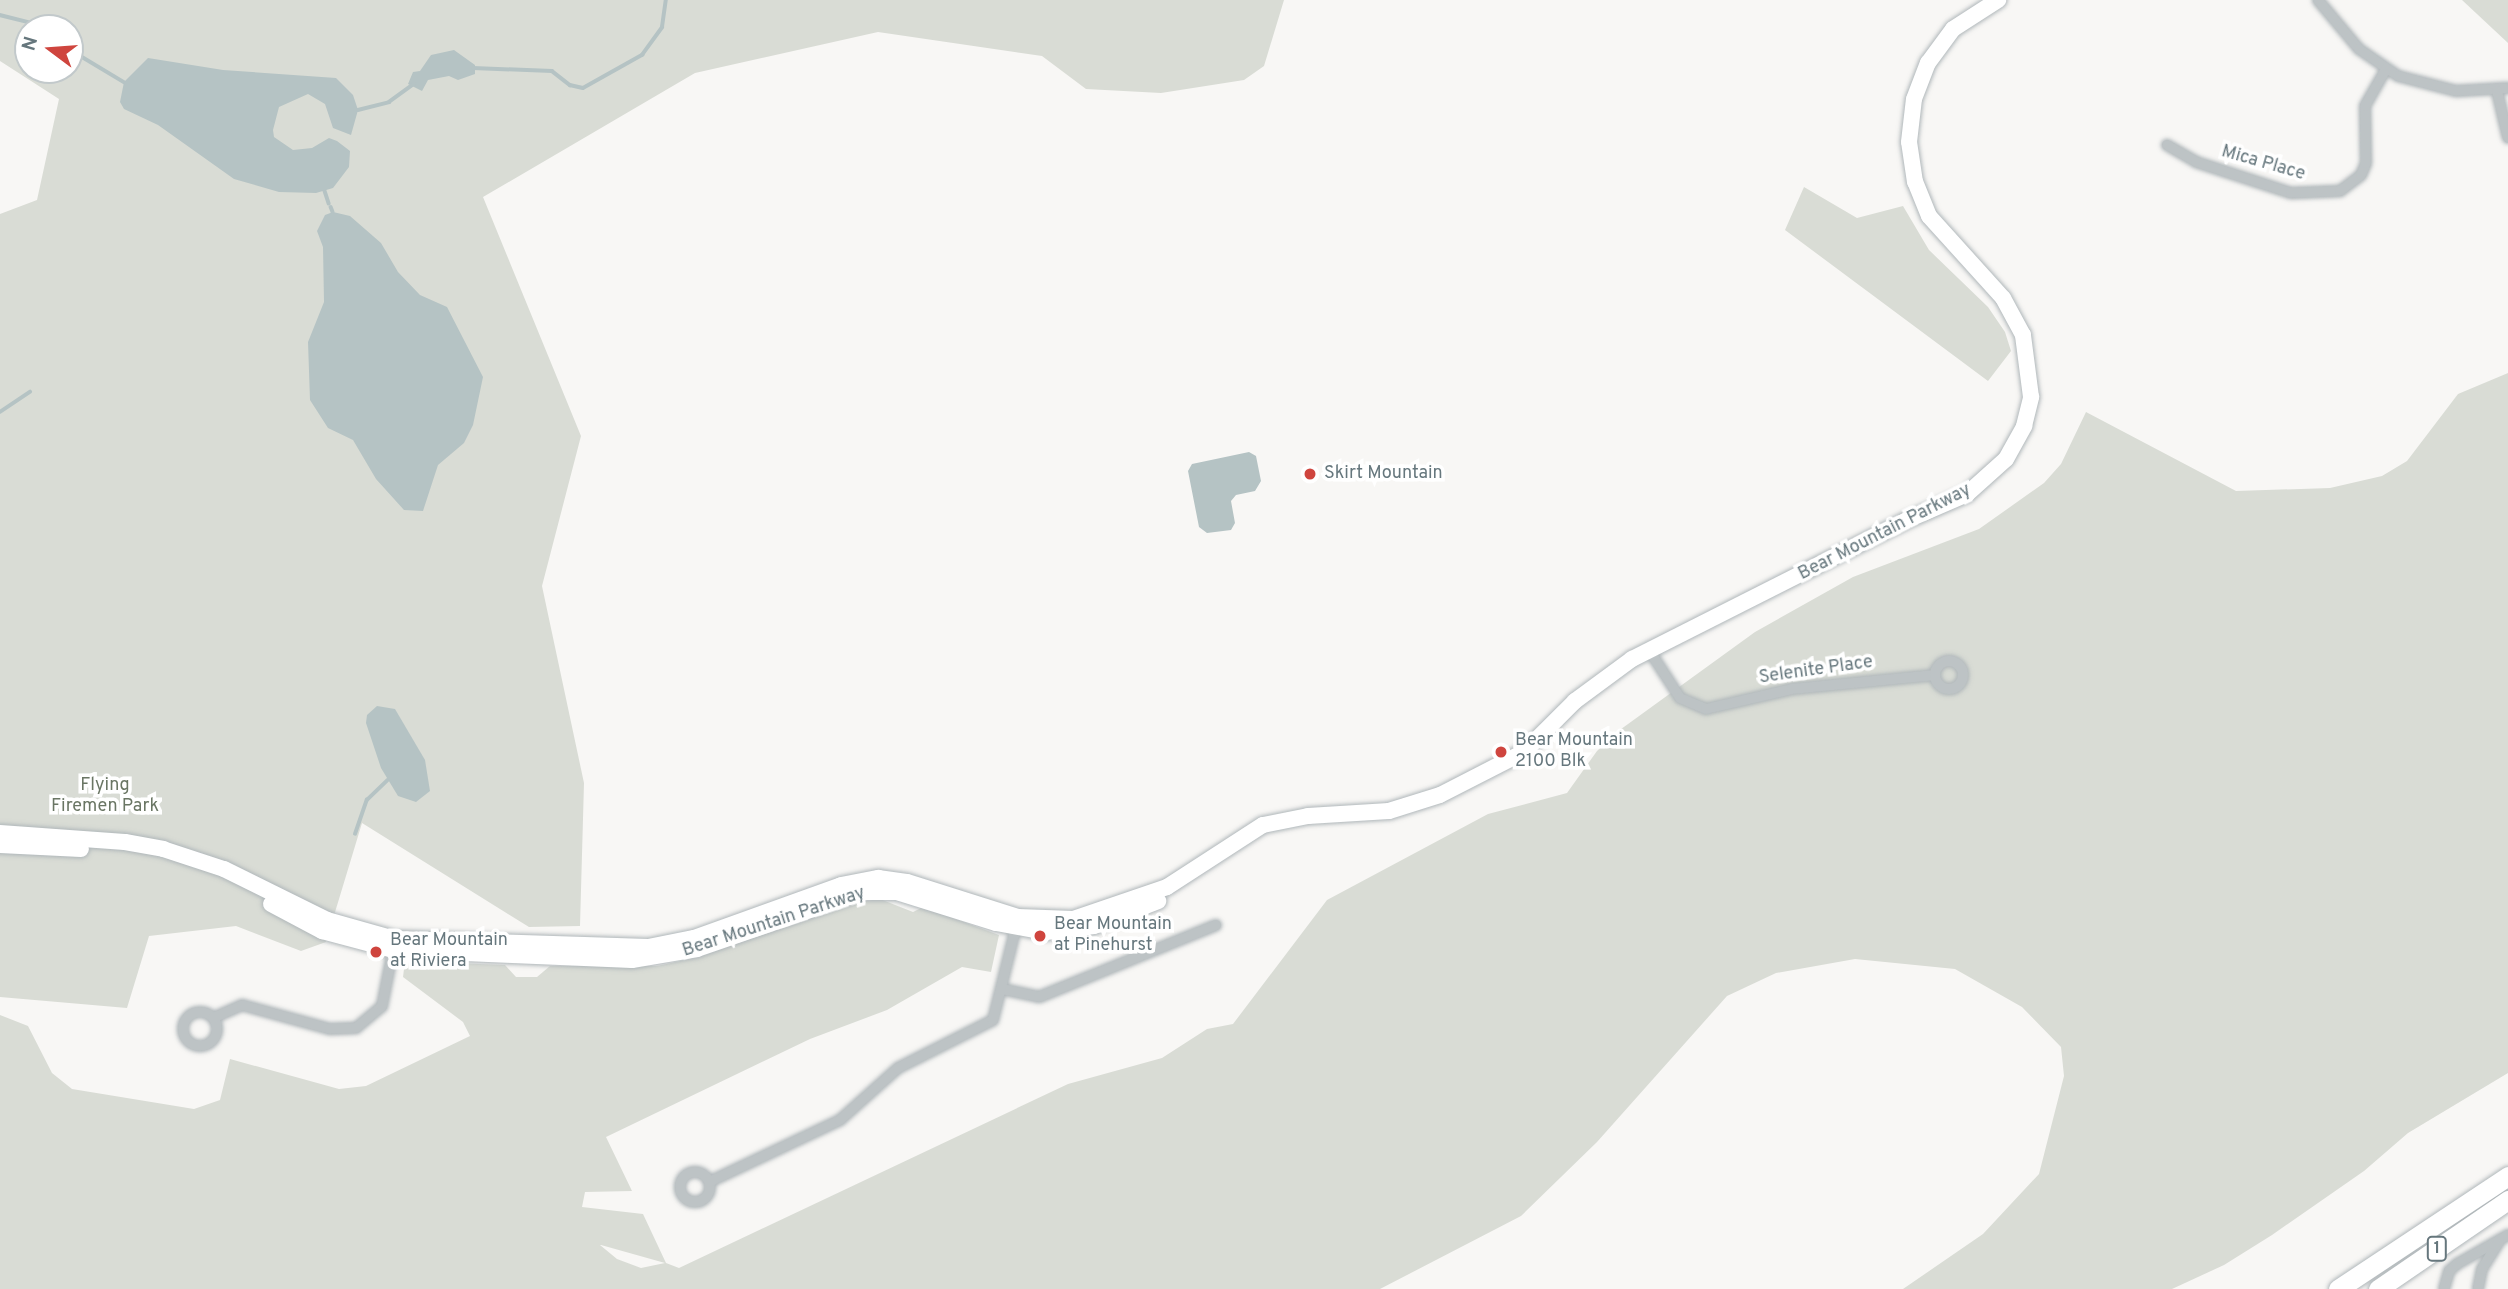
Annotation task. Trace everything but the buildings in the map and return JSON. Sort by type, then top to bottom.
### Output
[{"type":"highway","name":"1","points":[[2338,1289],[2508,1176]]},
{"type":"highway","name":"1","points":[[2378,1289],[2508,1200]]},
{"type":"street","name":"Bear Mountain Parkway","points":[[0,845],[123,850],[179,862],[233,882],[322,931],[394,944],[649,959],[697,950],[844,897],[879,890],[910,895],[1017,923],[1077,930],[1130,913],[1200,878],[1282,821],[1389,811],[1487,775],[1524,752],[1594,685],[1649,650],[1968,494],[1994,473],[2017,441],[2031,397],[2023,335],[2003,299],[1929,216],[1915,182],[1909,142],[1914,99],[1928,63],[1953,29],[1998,0]]},
{"type":"street","points":[[2320,1],[2351,41],[2386,69],[2441,90],[2503,89],[2508,138]]},
{"type":"street","name":"Mica Place","points":[[2167,145],[2196,162],[2291,193],[2340,191],[2361,175],[2366,163],[2365,106],[2386,69]]},
{"type":"street","name":"Selenite Place","points":[[1649,650],[1680,698],[1706,709],[1792,689],[1935,675]]},
{"type":"street","name":"Bear Mountain Parkway","points":[[0,833],[125,842],[172,851],[236,874],[327,920],[394,944]]},
{"type":"street","points":[[709,1182],[840,1120],[898,1068],[987,1025],[996,1013],[1017,923]]},
{"type":"street","points":[[1002,989],[1039,997],[1216,925]]},
{"type":"street","points":[[214,1018],[242,1005],[330,1029],[356,1028],[382,1006],[394,944]]},
{"type":"street","points":[[2444,1289],[2449,1271],[2457,1264],[2506,1237]]},
{"type":"street","points":[[2478,1289],[2487,1257],[2506,1237]]},
{"type":"green space","name":"Flying Firemen Park","points":[[0,0],[1284,0],[1264,66],[1244,80],[1161,93],[1086,89],[1042,56],[878,32],[695,73],[483,197],[581,436],[542,586],[584,783],[580,926],[529,927],[362,823],[326,942],[301,951],[236,926],[149,936],[127,1008],[0,997],[0,214],[37,200],[59,99],[36,84],[84,84],[84,14],[14,14],[14,70],[0,61]]},
{"type":"green space","points":[[2462,0],[2508,0],[2508,43]]},
{"type":"green space","points":[[1804,187],[1857,218],[1903,206],[1929,250],[1988,307],[2005,332],[2011,351],[1988,381],[1785,230]]},
{"type":"green space","points":[[2508,373],[2508,1073],[2408,1133],[2364,1171],[2272,1235],[2224,1265],[2172,1289],[1903,1289],[1983,1234],[2039,1174],[2064,1076],[2061,1047],[2022,1007],[1955,969],[1855,959],[1776,973],[1727,996],[1597,1142],[1521,1216],[1380,1289],[0,1289],[0,1015],[28,1026],[52,1073],[72,1089],[194,1109],[220,1100],[230,1059],[339,1089],[366,1086],[470,1036],[463,1022],[403,977],[405,961],[505,965],[516,977],[537,977],[550,966],[657,966],[699,957],[851,903],[880,899],[913,912],[923,907],[999,935],[991,972],[962,967],[887,1010],[810,1039],[606,1137],[632,1191],[585,1192],[582,1207],[643,1214],[666,1263],[679,1268],[1068,1084],[1162,1058],[1207,1029],[1233,1024],[1327,900],[1488,814],[1567,793],[1597,751],[1617,732],[1755,632],[1853,577],[1979,529],[2044,483],[2061,464],[2086,412],[2236,491],[2330,488],[2382,476],[2407,461],[2458,394]],"holes":[[[600,1245],[665,1263],[641,1268],[617,1259]]]},
{"type":"shaded area","points":[[454,50],[475,65],[475,74],[458,80],[449,76],[428,80],[422,91],[408,84],[413,72],[420,71],[431,55]]},
{"type":"shaded area","points":[[148,58],[223,70],[336,78],[353,95],[358,110],[351,135],[333,128],[325,104],[308,94],[279,107],[273,130],[274,137],[293,150],[312,148],[329,138],[337,141],[350,151],[349,167],[333,188],[316,193],[279,192],[234,179],[158,125],[124,109],[120,102],[124,82]]},
{"type":"shaded area","points":[[333,212],[350,216],[381,243],[398,272],[420,295],[447,307],[483,377],[473,425],[464,443],[438,465],[423,511],[404,510],[376,479],[353,440],[328,428],[310,400],[308,342],[324,302],[323,247],[317,231],[325,215]]},
{"type":"shaded area","points":[[1249,452],[1256,456],[1261,481],[1255,491],[1236,495],[1231,501],[1235,523],[1231,530],[1207,533],[1199,527],[1188,471],[1192,464]]},
{"type":"shaded area","points":[[377,706],[395,709],[425,760],[430,791],[416,802],[398,796],[381,768],[366,723],[367,715]]},
{"type":"waterway","points":[[473,68],[552,71],[570,85],[583,88],[642,55],[662,27],[666,0]]},
{"type":"waterway","points":[[0,15],[14,18]]},
{"type":"waterway","points":[[84,58],[124,82]]},
{"type":"waterway","points":[[358,110],[389,102],[414,84]]},
{"type":"waterway","points":[[325,191],[329,203]]},
{"type":"waterway","points":[[331,207],[333,212]]},
{"type":"waterway","points":[[0,412],[30,392]]},
{"type":"waterway","points":[[355,834],[367,800],[387,781]]},
{"type":"place","name":"Skirt Mountain","points":[[1310,474]]},
{"type":"place","name":"Bear Mountain 2100 Blk","points":[[1501,752]]},
{"type":"place","name":"Bear Mountain at Pinehurst","points":[[1040,936]]},
{"type":"place","name":"Bear Mountain at Riviera","points":[[376,952]]}]
